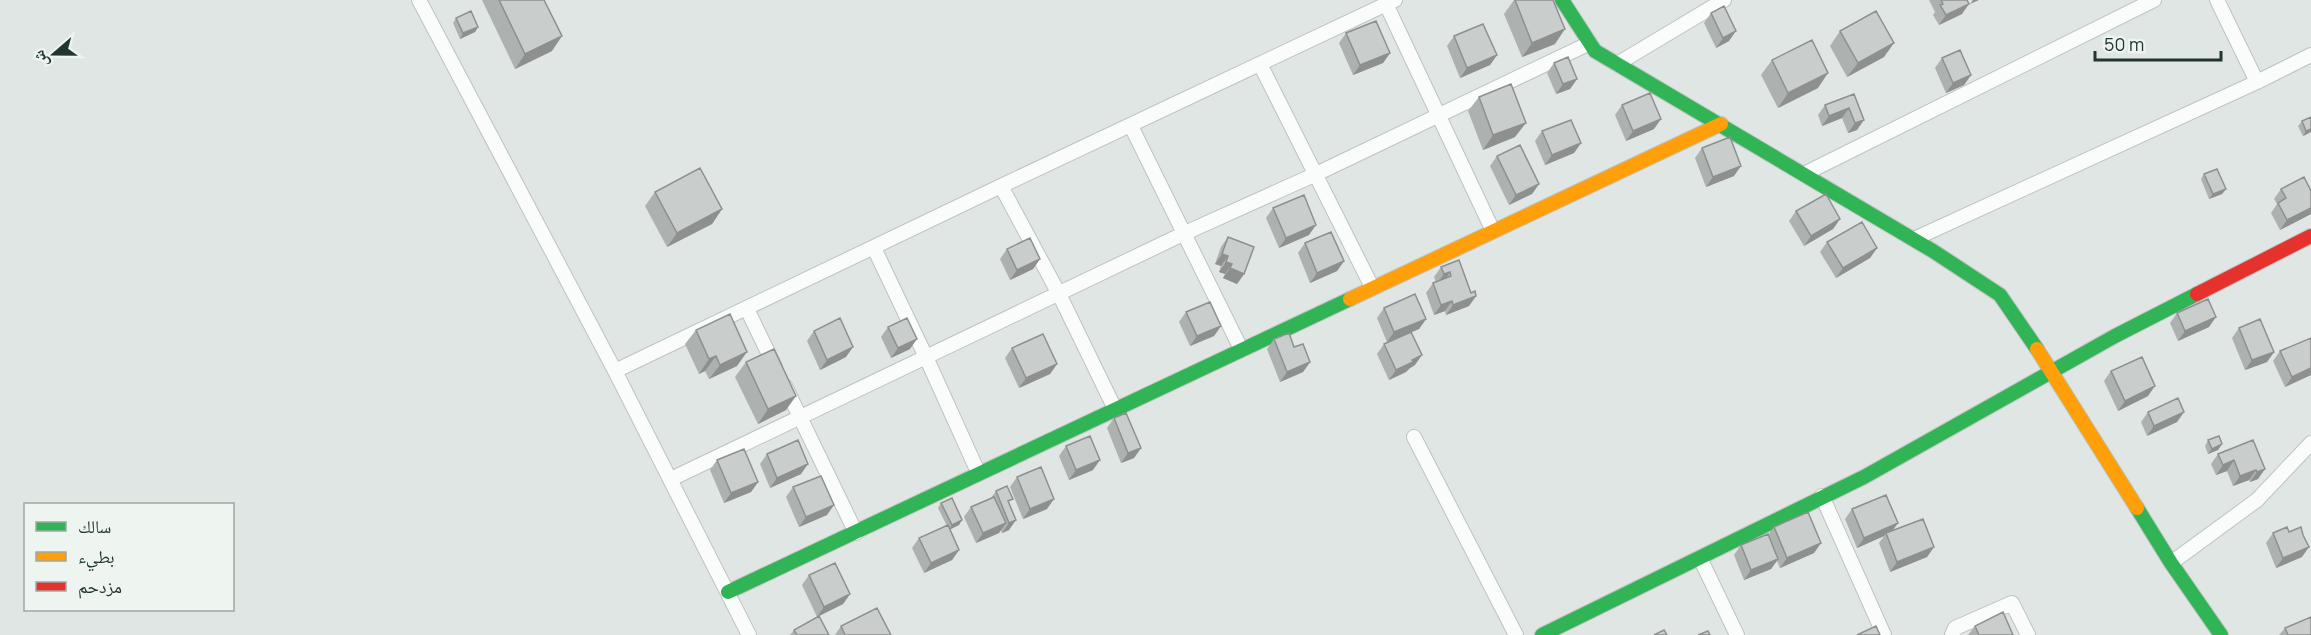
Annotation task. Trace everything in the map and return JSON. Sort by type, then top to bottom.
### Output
[{"type":"street","points":[[419,0],[615,371],[749,635]]},
{"type":"street","points":[[1562,0],[1595,51],[1914,239],[2000,295],[2053,372],[2170,563],[2221,635]]},
{"type":"street","points":[[1617,64],[1724,0]]},
{"type":"street","points":[[1804,174],[2154,0]]},
{"type":"street","points":[[2217,0],[2257,82]]},
{"type":"street","points":[[615,371],[1391,2],[1439,116],[1493,231]]},
{"type":"street","points":[[671,479],[1185,233],[1314,175],[1590,43]]},
{"type":"street","points":[[1914,239],[2311,55]]},
{"type":"street","points":[[1260,64],[1372,287]]},
{"type":"street","points":[[728,592],[856,533],[978,472],[1721,124]]},
{"type":"street","points":[[1131,126],[1241,349]]},
{"type":"street","points":[[1001,186],[1059,294],[1115,409]]},
{"type":"street","points":[[1542,635],[1864,477],[2115,336],[2311,236]]},
{"type":"street","points":[[874,248],[978,472]]},
{"type":"street","points":[[747,309],[856,533]]},
{"type":"street","points":[[1414,437],[1516,635]]},
{"type":"street","points":[[2170,563],[2257,500],[2311,442]]},
{"type":"street","points":[[1822,496],[1884,635]]},
{"type":"street","points":[[1700,558],[1737,635]]},
{"type":"street","points":[[1952,635],[1954,628],[2012,603],[2028,635]]},
{"type":"building","points":[[499,0],[544,0],[562,36],[525,54]]},
{"type":"building","points":[[1515,0],[1553,0],[1565,29],[1532,43]]},
{"type":"building","points":[[1941,0],[1967,0],[1969,4],[1946,15],[1940,5],[1943,4]]},
{"type":"building","points":[[1724,6],[1736,31],[1723,38],[1711,13]]},
{"type":"building","points":[[471,11],[478,27],[463,33],[456,18]]},
{"type":"building","points":[[1876,11],[1894,43],[1858,63],[1840,31]]},
{"type":"building","points":[[1376,21],[1390,53],[1360,65],[1346,33]]},
{"type":"building","points":[[1483,24],[1497,55],[1467,68],[1454,36]]},
{"type":"building","points":[[1812,40],[1828,73],[1788,93],[1772,60]]},
{"type":"building","points":[[1960,50],[1971,75],[1953,83],[1942,58]]},
{"type":"building","points":[[1568,57],[1577,79],[1563,84],[1554,63]]},
{"type":"building","points":[[1511,84],[1526,123],[1493,135],[1479,97]]},
{"type":"building","points":[[1650,93],[1661,119],[1633,131],[1622,105]]},
{"type":"building","points":[[1854,94],[1864,120],[1855,123],[1849,108],[1829,116],[1825,105]]},
{"type":"building","points":[[2311,117],[2311,129],[2306,131],[2302,121]]},
{"type":"building","points":[[1571,120],[1581,143],[1552,155],[1542,131]]},
{"type":"building","points":[[1730,137],[1741,166],[1713,177],[1702,148]]},
{"type":"building","points":[[1520,145],[1539,184],[1516,195],[1497,156]]},
{"type":"building","points":[[700,168],[722,209],[677,233],[655,192]]},
{"type":"building","points":[[2217,169],[2226,189],[2213,194],[2204,174]]},
{"type":"building","points":[[2304,177],[2311,191],[2311,208],[2287,220],[2278,203],[2286,198],[2281,189]]},
{"type":"building","points":[[1826,194],[1840,219],[1811,236],[1796,211]]},
{"type":"building","points":[[1304,195],[1316,225],[1286,238],[1273,208]]},
{"type":"building","points":[[1862,222],[1877,248],[1843,268],[1827,242]]},
{"type":"building","points":[[1331,232],[1344,261],[1317,273],[1305,243]]},
{"type":"building","points":[[1228,237],[1254,247],[1244,274],[1230,268],[1232,264],[1226,262],[1228,256],[1222,254]]},
{"type":"building","points":[[1030,238],[1040,259],[1017,270],[1007,249]]},
{"type":"building","points":[[1459,260],[1471,293],[1475,291],[1476,296],[1453,305],[1452,301],[1441,305],[1433,283],[1451,276],[1450,272],[1444,274],[1441,267]]},
{"type":"building","points":[[1415,294],[1426,319],[1394,332],[1384,308]]},
{"type":"building","points":[[2208,299],[2216,317],[2185,331],[2177,313]]},
{"type":"building","points":[[1210,302],[1221,326],[1197,336],[1186,312]]},
{"type":"building","points":[[730,314],[747,352],[720,365],[716,356],[709,359],[696,330]]},
{"type":"building","points":[[840,318],[853,347],[827,360],[814,331]]},
{"type":"building","points":[[907,318],[917,339],[898,348],[888,327]]},
{"type":"building","points":[[2260,319],[2274,352],[2252,360],[2239,328]]},
{"type":"building","points":[[1411,332],[1422,355],[1396,370],[1384,344]]},
{"type":"building","points":[[1289,333],[1294,347],[1303,344],[1310,362],[1287,372],[1274,339]]},
{"type":"building","points":[[1043,334],[1057,364],[1026,378],[1012,348]]},
{"type":"building","points":[[2311,338],[2311,368],[2292,377],[2280,351]]},
{"type":"building","points":[[774,349],[796,396],[768,409],[746,362]]},
{"type":"building","points":[[2142,357],[2155,386],[2125,401],[2111,371]]},
{"type":"building","points":[[2178,398],[2184,412],[2154,426],[2148,412]]},
{"type":"building","points":[[1126,413],[1141,448],[1128,453],[1114,418]]},
{"type":"building","points":[[1090,436],[1100,460],[1076,470],[1066,446]]},
{"type":"building","points":[[2219,436],[2222,444],[2212,449],[2208,440]]},
{"type":"building","points":[[798,440],[808,464],[777,478],[767,454]]},
{"type":"building","points":[[2253,440],[2265,469],[2240,476],[2234,460],[2223,465],[2218,454]]},
{"type":"building","points":[[744,449],[758,482],[731,493],[717,460]]},
{"type":"building","points":[[1041,467],[1054,499],[1030,509],[1017,477]]},
{"type":"building","points":[[821,476],[834,505],[806,517],[793,487]]},
{"type":"building","points":[[1007,486],[1013,499],[1008,501],[1016,520],[1009,523],[996,491]]},
{"type":"building","points":[[1886,495],[1898,523],[1864,538],[1852,509]]},
{"type":"building","points":[[994,497],[1006,523],[983,533],[971,507]]},
{"type":"building","points":[[952,498],[962,520],[952,525],[941,503]]},
{"type":"building","points":[[1808,512],[1821,543],[1787,558],[1774,527]]},
{"type":"building","points":[[1923,519],[1934,547],[1897,562],[1886,533]]},
{"type":"building","points":[[948,525],[959,550],[931,563],[919,538]]},
{"type":"building","points":[[2287,527],[2289,532],[2301,527],[2309,547],[2283,558],[2273,533]]},
{"type":"building","points":[[1768,534],[1778,559],[1751,570],[1741,545]]},
{"type":"building","points":[[835,563],[850,594],[824,607],[809,575]]},
{"type":"building","points":[[877,608],[891,635],[845,635],[841,626]]},
{"type":"building","points":[[2003,612],[2013,635],[1979,635],[1975,626]]},
{"type":"building","points":[[819,616],[829,635],[797,635],[794,630]]},
{"type":"building","points":[[2311,617],[2311,635],[2288,635],[2285,628]]},
{"type":"building","points":[[1876,626],[1880,635],[1857,635]]},
{"type":"building","points":[[1664,630],[1667,635],[1654,635]]},
{"type":"building","points":[[1708,631],[1710,635],[1698,635]]},
{"type":"traffic: fast","points":[[1562,0],[1595,51],[1933,251],[2000,295],[2037,349]]},
{"type":"traffic: fast","points":[[1542,635],[1864,477],[2115,336],[2197,294]]},
{"type":"traffic: fast","points":[[728,592],[1350,299]]},
{"type":"traffic: fast","points":[[2137,508],[2171,563],[2221,635]]},
{"type":"traffic: slow","points":[[1350,299],[1721,124]]},
{"type":"traffic: slow","points":[[2037,349],[2137,508]]},
{"type":"traffic: jam","points":[[2197,294],[2311,236]]}]
